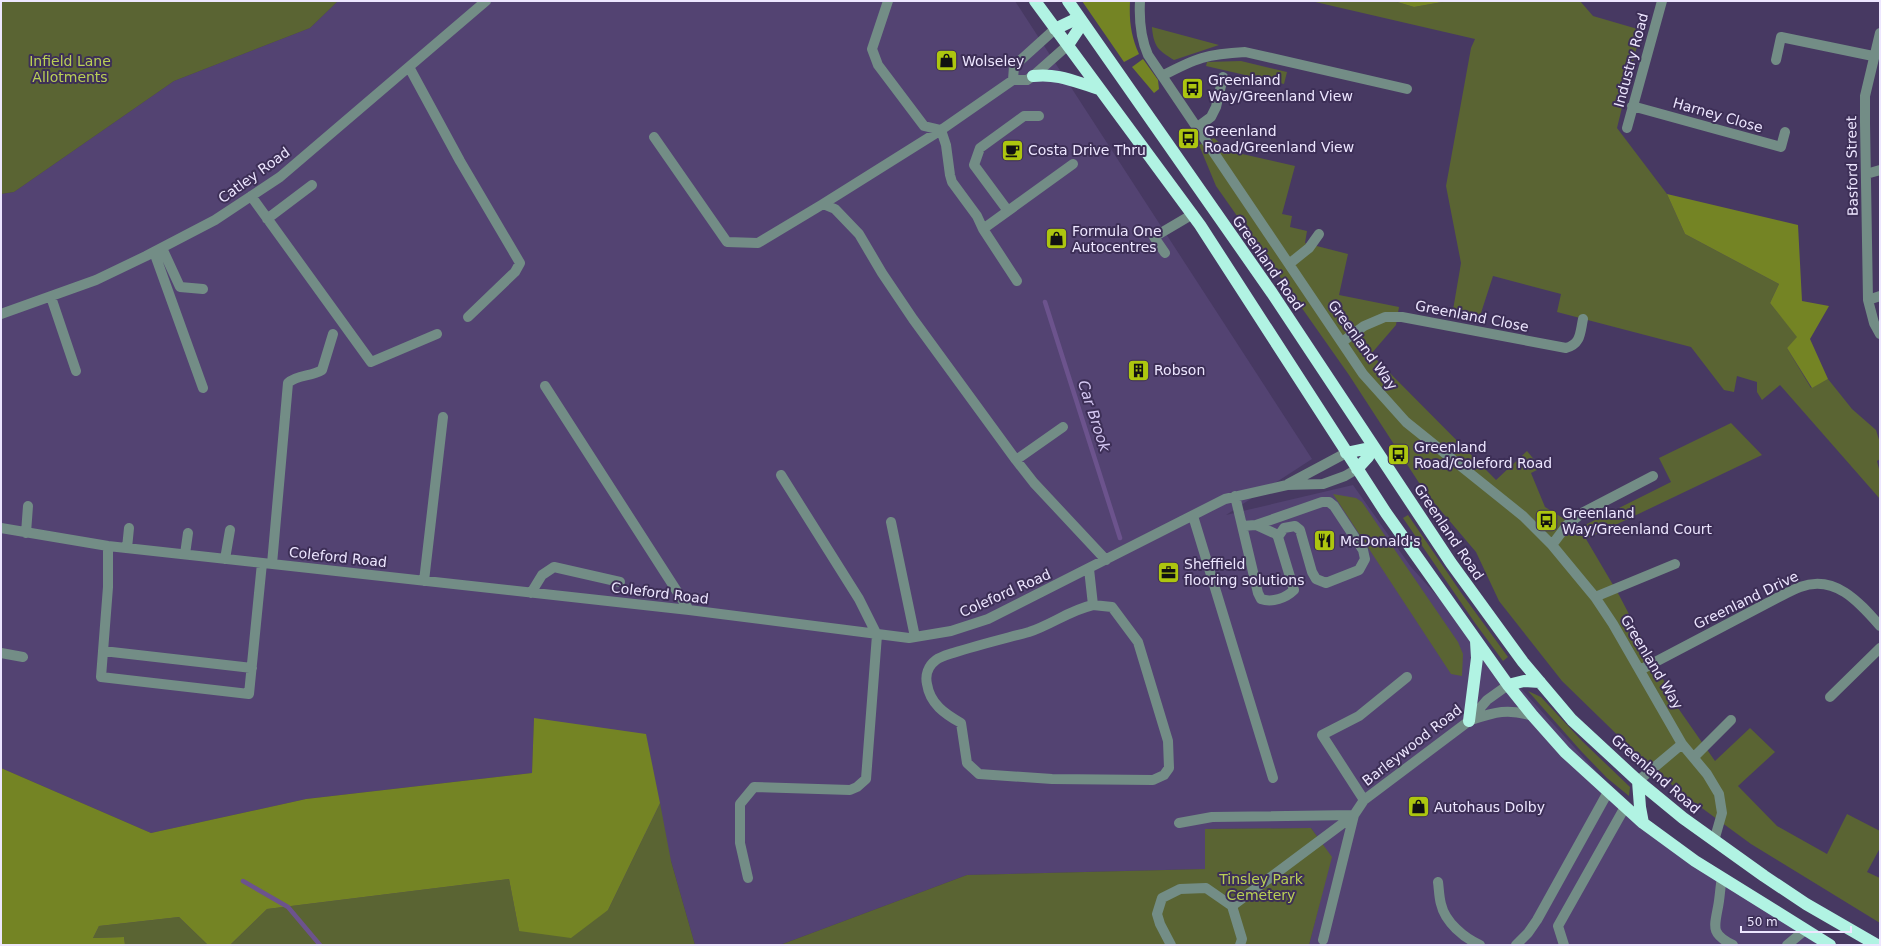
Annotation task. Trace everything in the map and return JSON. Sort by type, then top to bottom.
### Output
[{"type":"highway","points":[[1035,1],[1192,214],[1242,287],[1346,453],[1476,641],[1533,716],[1565,752],[1608,792],[1643,823],[1674,847],[1830,945]]},
{"type":"highway","name":"Greenland Road","points":[[1068,1],[1272,294],[1476,600],[1517,655],[1572,720],[1638,781],[1714,841],[1790,894],[1877,945]]},
{"type":"highway","points":[[1056,29],[1074,20],[1082,21],[1068,45]]},
{"type":"highway","points":[[1033,76],[1049,74],[1061,76],[1099,89]]},
{"type":"highway","points":[[1346,453],[1374,447]]},
{"type":"highway","points":[[1357,469],[1368,457],[1374,447]]},
{"type":"highway","points":[[1469,721],[1477,658],[1476,641]]},
{"type":"highway","points":[[1508,685],[1524,682],[1540,682]]},
{"type":"highway","points":[[1638,781],[1643,823]]},
{"type":"street","name":"Catley Road","points":[[1,314],[96,280],[215,220],[280,177],[486,1]]},
{"type":"street","points":[[888,1],[872,50],[878,65],[924,126],[941,130]]},
{"type":"street","name":"Greenland Way","points":[[1140,1],[1139,17],[1142,41],[1148,54],[1196,128],[1363,374],[1406,422],[1523,516],[1552,545],[1595,597],[1613,624],[1682,744],[1707,774],[1719,794],[1722,813],[1714,841]]},
{"type":"street","name":"Industry Road","points":[[1627,128],[1662,1]]},
{"type":"street","points":[[1013,80],[1014,66],[1056,29]]},
{"type":"street","name":"Basford Street","points":[[1880,33],[1873,56],[1865,96],[1868,300],[1874,323],[1880,334]]},
{"type":"street","points":[[1776,60],[1781,36],[1873,56]]},
{"type":"street","points":[[654,137],[727,242],[758,243],[941,130],[1013,80],[1027,80],[1068,45]]},
{"type":"street","points":[[1162,76],[1202,57],[1220,53],[1245,52],[1407,89]]},
{"type":"street","points":[[409,67],[460,162],[520,263],[515,272],[468,317]]},
{"type":"street","points":[[1196,128],[1211,117],[1214,112],[1223,77]]},
{"type":"street","name":"Harney Close","points":[[1632,106],[1781,147],[1785,132]]},
{"type":"street","points":[[1008,211],[974,165],[980,148],[1024,116],[1039,116]]},
{"type":"street","points":[[941,130],[946,145],[952,182],[977,216],[983,229],[1017,281]]},
{"type":"street","points":[[983,229],[1073,164]]},
{"type":"street","points":[[1866,174],[1880,170]]},
{"type":"street","points":[[267,219],[312,184]]},
{"type":"street","points":[[251,196],[371,362],[437,334]]},
{"type":"street","points":[[823,204],[835,209],[859,234],[882,273],[913,319],[1016,460],[1034,483],[1106,560]]},
{"type":"street","points":[[1165,253],[1154,237],[1192,214]]},
{"type":"street","points":[[1289,264],[1309,248],[1319,234]]},
{"type":"street","points":[[158,250],[180,287],[203,289]]},
{"type":"street","points":[[158,250],[203,388]]},
{"type":"street","points":[[1868,300],[1880,296]]},
{"type":"street","points":[[51,297],[76,371]]},
{"type":"street","name":"Greenland Close","points":[[1342,342],[1364,326],[1385,317],[1402,317],[1566,348],[1574,346],[1579,340],[1583,319]]},
{"type":"street","points":[[108,546],[101,677],[249,694],[267,563],[288,383],[293,378],[310,376],[322,370],[332,334]]},
{"type":"street","points":[[545,386],[688,610]]},
{"type":"street","points":[[424,580],[443,417]]},
{"type":"street","points":[[1016,460],[1063,427]]},
{"type":"street","name":"Coleford Road","points":[[1287,485],[1346,453]]},
{"type":"street","name":"Coleford Road","points":[[1,528],[108,546],[688,610],[877,635],[915,637],[951,631],[988,619],[1226,499],[1287,485],[1323,484],[1345,476],[1357,469]]},
{"type":"street","points":[[748,878],[740,843],[740,804],[754,787],[850,790],[866,779],[877,635],[859,599],[781,475]]},
{"type":"street","points":[[1552,545],[1567,525],[1582,513],[1653,476]]},
{"type":"street","points":[[1234,496],[1258,593],[1261,600],[1269,602],[1289,595],[1294,590],[1276,534],[1256,525]]},
{"type":"street","points":[[1242,526],[1256,525],[1322,502],[1330,502],[1363,550],[1366,559],[1359,570],[1326,583],[1316,579],[1312,572],[1300,530],[1295,526],[1284,528],[1279,540]]},
{"type":"street","points":[[26,533],[28,506]]},
{"type":"street","points":[[1193,516],[1273,778]]},
{"type":"street","points":[[891,522],[915,637]]},
{"type":"street","points":[[127,548],[129,528]]},
{"type":"street","points":[[225,559],[230,530]]},
{"type":"street","points":[[185,554],[188,533]]},
{"type":"street","points":[[1595,597],[1675,564]]},
{"type":"street","points":[[531,593],[542,575],[554,567],[620,582]]},
{"type":"street","points":[[1089,569],[1093,605]]},
{"type":"street","name":"Greenland Drive","points":[[1640,670],[1800,586],[1830,584],[1844,591],[1880,626]]},
{"type":"street","points":[[1093,605],[1112,606],[1138,642],[1168,741],[1169,768],[1164,775],[1153,780],[1052,779],[979,774],[967,763],[961,724],[937,708],[928,692],[926,680],[928,668],[936,659],[997,639],[1030,631],[1052,623],[1077,609],[1093,605]]},
{"type":"street","points":[[1830,697],[1880,648]]},
{"type":"street","points":[[103,651],[252,668]]},
{"type":"street","points":[[1,653],[23,656]]},
{"type":"street","points":[[1364,800],[1322,735],[1359,716],[1407,678]]},
{"type":"street","name":"Barleywood Road","points":[[1322,940],[1354,815],[1364,800],[1469,721],[1487,700],[1508,685]]},
{"type":"street","points":[[1469,721],[1491,713],[1505,711],[1519,712],[1533,716]]},
{"type":"street","points":[[1694,757],[1731,720]]},
{"type":"street","points":[[1638,781],[1682,744]]},
{"type":"street","points":[[1516,945],[1528,933],[1537,920],[1608,792]]},
{"type":"street","points":[[1564,945],[1558,926],[1625,807]]},
{"type":"street","points":[[1179,823],[1212,817],[1354,815]]},
{"type":"street","points":[[1232,906],[1354,815]]},
{"type":"street","points":[[1722,878],[1714,925],[1718,935],[1723,940],[1733,945]]},
{"type":"street","points":[[1438,882],[1441,906],[1454,927],[1469,940],[1480,945]]},
{"type":"street","points":[[1171,945],[1160,924],[1157,914],[1162,898],[1180,889],[1206,888],[1232,906],[1242,939],[1240,945]]},
{"type":"street","points":[[1787,945],[1805,930]]},
{"type":"shaded area","points":[[338,1],[1015,1],[1312,459],[1226,515],[1353,485],[1411,567],[1652,833],[1828,945],[1309,945],[1331,857],[1311,828],[1205,829],[1205,869],[967,875],[780,945],[695,945],[671,861],[534,718],[532,773],[306,799],[151,833],[1,768],[1,194],[14,192],[174,81],[310,28]]},
{"type":"green space","name":"Infield Lane Allotments","points":[[1,1],[338,1],[310,28],[174,81],[14,192],[1,194]]},
{"type":"green space","points":[[1082,1],[1130,1],[1131,28],[1139,54],[1124,62]]},
{"type":"green space","points":[[1311,1],[1394,1],[1414,7],[1448,1],[1580,1],[1593,16],[1641,30],[1617,128],[1667,194],[1685,234],[1779,284],[1770,303],[1798,337],[1787,348],[1811,388],[1828,379],[1852,409],[1876,430],[1880,443],[1880,459],[1877,461],[1880,473],[1880,499],[1780,385],[1762,400],[1757,392],[1757,382],[1737,376],[1734,392],[1724,390],[1691,347],[1557,312],[1561,294],[1493,276],[1480,316],[1453,310],[1461,263],[1446,186],[1471,48],[1475,39]]},
{"type":"green space","points":[[1394,1],[1448,1],[1414,7]]},
{"type":"green space","points":[[1152,27],[1219,45],[1174,60],[1164,53],[1156,44]]},
{"type":"green space","points":[[1143,59],[1158,80],[1159,89],[1154,93],[1132,67]]},
{"type":"green space","points":[[1241,61],[1287,72],[1284,84],[1206,66],[1207,62]]},
{"type":"green space","points":[[1214,138],[1229,151],[1295,166],[1282,214],[1292,216],[1290,227],[1307,231],[1305,243],[1348,254],[1339,295],[1399,307],[1396,325],[1371,354],[1496,480],[1527,451],[1541,468],[1531,473],[1545,507],[1579,528],[1671,482],[1659,458],[1731,423],[1762,455],[1586,539],[1619,595],[1678,708],[1715,761],[1750,728],[1775,752],[1738,786],[1777,826],[1827,854],[1847,814],[1880,831],[1880,848],[1867,872],[1880,878],[1880,923],[1751,844],[1680,792],[1637,754],[1562,681],[1499,601],[1476,552],[1425,492],[1349,375],[1216,186],[1199,145]]},
{"type":"green space","points":[[1667,194],[1798,225],[1802,301],[1829,306],[1810,339],[1828,379],[1812,388],[1787,348],[1797,337],[1770,303],[1779,284],[1685,234]]},
{"type":"green space","points":[[1333,494],[1356,498],[1362,502],[1458,642],[1463,654],[1462,676],[1451,674]]},
{"type":"green space","points":[[1408,515],[1462,594],[1508,657],[1503,661],[1403,518]]},
{"type":"green space","points":[[1528,691],[1541,697],[1582,741],[1630,787],[1629,796],[1607,778],[1581,751]]},
{"type":"green space","points":[[534,718],[646,734],[660,803],[608,910],[571,938],[519,931],[509,879],[267,909],[230,945],[208,945],[179,917],[99,926],[93,938],[124,937],[125,945],[1,945],[1,768],[151,833],[306,799],[532,773]]},
{"type":"green space","points":[[660,803],[671,861],[695,945],[230,945],[267,909],[509,879],[519,931],[608,910]]},
{"type":"green space","name":"Tinsley Park Cemetery","points":[[1311,828],[1332,857],[1309,945],[780,945],[967,875],[1205,869],[1205,829]]},
{"type":"green space","points":[[179,917],[208,945],[125,945],[124,937],[93,938],[99,926]]},
{"type":"waterway","name":"Car Brook","points":[[1045,302],[1120,538]]},
{"type":"waterway","points":[[243,881],[288,907],[320,945]]},
{"type":"place","name":"Wolseley","points":[[947,61]]},
{"type":"place","name":"Greenland Way/Greenland View","points":[[1193,88]]},
{"type":"place","name":"Greenland Road/Greenland View","points":[[1188,139]]},
{"type":"place","name":"Costa Drive Thru","points":[[1013,150]]},
{"type":"place","name":"Formula One Autocentres","points":[[1056,239]]},
{"type":"place","name":"Robson","points":[[1139,370]]},
{"type":"place","name":"Greenland Road/Coleford Road","points":[[1398,455]]},
{"type":"place","name":"Greenland Way/Greenland Court","points":[[1547,521]]},
{"type":"place","name":"McDonald's","points":[[1324,541]]},
{"type":"place","name":"Sheffield flooring solutions","points":[[1168,572]]},
{"type":"place","name":"Autohaus Dolby","points":[[1419,807]]}]
